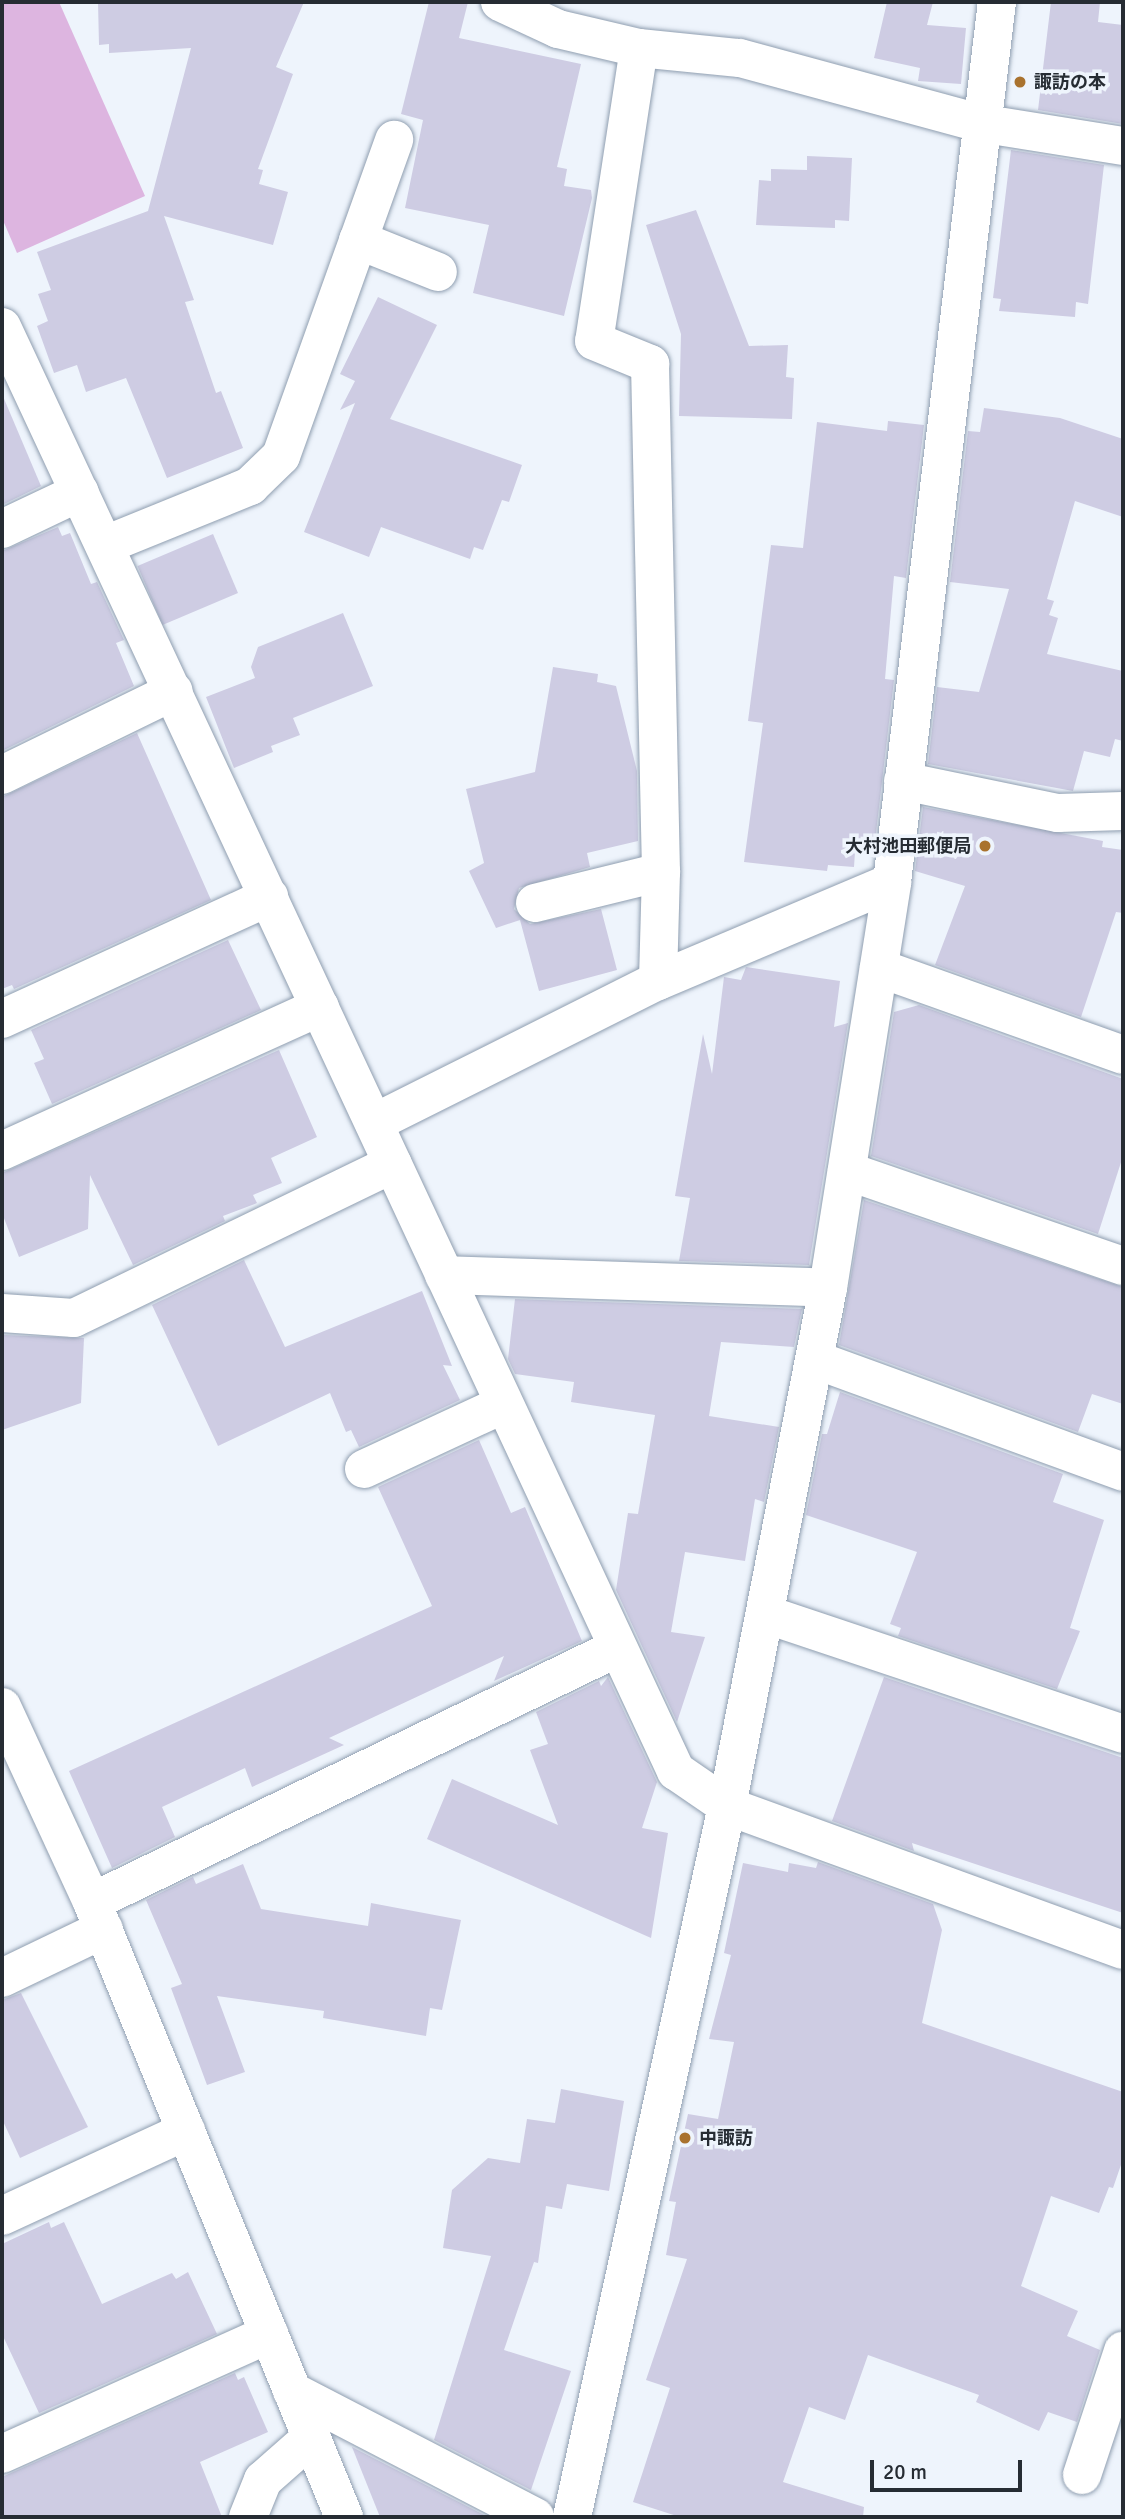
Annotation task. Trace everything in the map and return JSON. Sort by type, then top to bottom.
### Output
[{"type":"street","points":[[500,2],[558,29],[639,48],[740,58],[979,122],[1123,146]]},
{"type":"street","points":[[572,2517],[727,1806],[816,1360],[848,1171],[892,882],[979,122],[997,2]]},
{"type":"street","points":[[639,48],[594,341],[650,364],[661,872],[658,981]]},
{"type":"street","points":[[105,545],[250,486],[281,456],[394,140]]},
{"type":"street","points":[[358,240],[438,272]]},
{"type":"street","points":[[2,327],[676,1771],[727,1806],[1123,1950]]},
{"type":"street","points":[[2,529],[80,492]]},
{"type":"street","points":[[2,775],[174,691]]},
{"type":"street","points":[[903,781],[1058,813],[1123,811]]},
{"type":"street","points":[[535,903],[661,872]]},
{"type":"street","points":[[374,1123],[658,981],[892,882]]},
{"type":"street","points":[[2,1019],[269,897]]},
{"type":"street","points":[[880,968],[1123,1055]]},
{"type":"street","points":[[2,1151],[320,1007]]},
{"type":"street","points":[[2,1313],[74,1318],[393,1164]]},
{"type":"street","points":[[848,1171],[1123,1266]]},
{"type":"street","points":[[444,1275],[828,1288]]},
{"type":"street","points":[[816,1360],[1123,1472]]},
{"type":"street","points":[[364,1469],[504,1405]]},
{"type":"street","points":[[765,1614],[1123,1734]]},
{"type":"street","points":[[2,1978],[98,1916],[617,1648]]},
{"type":"street","points":[[7,1731],[98,1916],[344,2517]]},
{"type":"street","points":[[2,2216],[186,2131]]},
{"type":"street","points":[[2,2454],[269,2334]]},
{"type":"street","points":[[1082,2475],[1123,2351]]},
{"type":"street","points":[[292,2391],[535,2517]]},
{"type":"street","points":[[248,2517],[262,2480],[312,2437]]},
{"type":"shaded area","points":[[2,2],[59,2],[145,196],[17,253],[2,218]]},
{"type":"building","points":[[98,2],[304,2],[276,67],[293,74],[258,169],[263,170],[259,184],[288,192],[273,245],[164,216],[194,300],[185,302],[216,393],[221,391],[243,448],[167,478],[126,378],[86,392],[77,365],[54,373],[37,326],[48,321],[38,294],[51,290],[37,252],[148,211],[191,48],[109,53],[109,44],[99,45]]},
{"type":"building","points":[[429,2],[468,2],[459,38],[581,64],[557,167],[567,169],[564,186],[591,190],[592,198],[564,316],[473,293],[489,225],[405,208],[423,120],[401,114]]},
{"type":"building","points":[[887,2],[933,2],[927,25],[966,28],[961,84],[918,81],[920,68],[874,58]]},
{"type":"building","points":[[1051,2],[1100,2],[1098,22],[1123,25],[1123,124],[1038,110]]},
{"type":"building","points":[[1011,150],[1104,165],[1088,304],[1076,302],[1075,317],[999,311],[1001,299],[993,298]]},
{"type":"building","points":[[807,156],[852,158],[849,221],[835,220],[835,228],[756,225],[759,180],[771,181],[771,169],[807,170]]},
{"type":"building","points":[[696,210],[749,346],[788,345],[786,377],[794,378],[792,419],[679,416],[681,334],[646,225]]},
{"type":"building","points":[[378,297],[437,325],[390,419],[522,465],[509,502],[502,500],[483,550],[474,547],[470,559],[381,527],[369,557],[304,532],[355,403],[340,410],[355,381],[340,374]]},
{"type":"building","points":[[2,394],[41,486],[2,505]]},
{"type":"building","points":[[984,408],[1060,418],[1123,439],[1123,517],[1075,501],[1047,599],[1054,601],[1049,615],[1058,618],[1047,654],[1123,671],[1123,741],[1115,739],[1110,757],[1084,751],[1073,791],[928,764],[937,687],[979,692],[1009,589],[950,582],[968,431],[980,432]]},
{"type":"building","points":[[888,421],[924,425],[906,578],[894,576],[885,679],[894,680],[873,858],[855,852],[854,867],[828,865],[827,871],[744,862],[763,723],[748,721],[771,545],[803,548],[817,422],[887,431]]},
{"type":"building","points":[[58,527],[62,536],[70,533],[91,584],[97,582],[124,640],[116,643],[134,686],[2,751],[2,551]]},
{"type":"building","points":[[213,534],[238,593],[163,625],[138,566]]},
{"type":"building","points":[[343,613],[373,686],[293,718],[300,735],[271,746],[273,752],[234,768],[206,697],[255,678],[251,667],[258,647]]},
{"type":"building","points":[[553,667],[598,674],[597,682],[616,686],[637,771],[638,841],[587,853],[590,867],[519,888],[514,909],[530,924],[601,909],[617,970],[539,991],[520,920],[496,928],[469,871],[484,863],[466,789],[535,772]]},
{"type":"building","points":[[137,733],[211,900],[14,989],[12,985],[2,989],[2,797]]},
{"type":"building","points":[[923,807],[1103,841],[1102,847],[1123,850],[1123,913],[1116,912],[1081,1017],[935,965],[965,886],[915,871]]},
{"type":"building","points":[[228,940],[261,1010],[52,1104],[34,1063],[44,1059],[31,1030]]},
{"type":"building","points":[[746,967],[840,981],[834,1027],[848,1023],[809,1265],[679,1261],[690,1198],[675,1196],[703,1034],[712,1074],[724,977],[741,980]]},
{"type":"building","points":[[919,1005],[1123,1079],[1123,1156],[1098,1234],[871,1156],[894,1012]]},
{"type":"building","points":[[279,1050],[317,1137],[271,1158],[282,1183],[253,1195],[257,1203],[223,1216],[225,1221],[133,1265],[90,1175],[88,1229],[19,1257],[2,1213],[2,1173]]},
{"type":"building","points":[[864,1200],[1123,1287],[1123,1404],[1092,1394],[1078,1432],[839,1345]]},
{"type":"building","points":[[244,1260],[285,1347],[422,1291],[452,1366],[443,1365],[460,1400],[359,1447],[351,1430],[346,1432],[330,1393],[218,1446],[152,1305]]},
{"type":"building","points":[[515,1299],[802,1309],[794,1347],[721,1342],[709,1416],[779,1427],[764,1502],[755,1499],[745,1561],[685,1552],[671,1632],[705,1637],[677,1722],[616,1590],[628,1513],[638,1514],[655,1415],[571,1402],[574,1382],[515,1374],[508,1359]]},
{"type":"building","points":[[2,1335],[84,1338],[81,1403],[2,1430]]},
{"type":"building","points":[[840,1392],[1063,1474],[1053,1502],[1104,1520],[1070,1628],[1080,1631],[1057,1689],[898,1636],[901,1628],[890,1624],[917,1552],[806,1515],[822,1434],[827,1434]]},
{"type":"building","points":[[479,1440],[511,1513],[525,1507],[582,1641],[494,1681],[504,1656],[329,1738],[344,1745],[252,1787],[245,1768],[162,1807],[175,1837],[112,1868],[69,1771],[432,1606],[378,1487]]},
{"type":"building","points":[[608,1677],[657,1782],[642,1828],[668,1833],[651,1938],[427,1839],[452,1779],[558,1825],[530,1750],[548,1744],[536,1712],[599,1681],[601,1686]]},
{"type":"building","points":[[884,1677],[1123,1758],[1123,1913],[912,1843],[914,1851],[832,1821]]},
{"type":"building","points":[[818,1862],[933,1904],[942,1930],[922,2023],[1123,2092],[1123,2159],[1113,2188],[1109,2187],[1099,2213],[1051,2196],[1021,2286],[1078,2311],[1067,2336],[1100,2350],[1077,2422],[1048,2412],[1039,2431],[976,2402],[979,2395],[868,2355],[845,2420],[809,2407],[783,2482],[864,2507],[863,2517],[680,2517],[633,2502],[670,2388],[646,2380],[687,2259],[666,2255],[676,2202],[669,2201],[688,2114],[718,2119],[734,2042],[709,2039],[731,1955],[724,1953],[743,1863],[788,1872],[789,1863],[816,1868]]},
{"type":"building","points":[[243,1864],[261,1909],[368,1926],[371,1903],[461,1920],[442,2010],[430,2008],[426,2036],[323,2018],[324,2011],[217,1996],[245,2072],[207,2085],[171,1988],[182,1984],[146,1900],[193,1877],[196,1884]]},
{"type":"building","points":[[21,1993],[88,2127],[20,2158],[2,2119],[2,2000]]},
{"type":"building","points":[[561,2089],[624,2101],[609,2191],[567,2184],[562,2209],[546,2206],[538,2263],[534,2262],[504,2350],[571,2371],[531,2490],[434,2440],[491,2256],[443,2248],[452,2190],[488,2158],[520,2163],[527,2119],[555,2123]]},
{"type":"building","points":[[49,2222],[51,2228],[64,2222],[102,2304],[172,2273],[176,2279],[188,2272],[217,2334],[39,2413],[2,2334],[2,2244]]},
{"type":"building","points":[[235,2373],[238,2380],[244,2377],[268,2432],[200,2462],[222,2517],[2,2517],[2,2477]]},
{"type":"building","points":[[352,2447],[488,2517],[380,2517]]},
{"type":"place","name":"諏訪の本","points":[[1020,82]]},
{"type":"place","name":"大村池田郵便局","points":[[985,846]]},
{"type":"place","name":"中諏訪","points":[[685,2138]]}]
